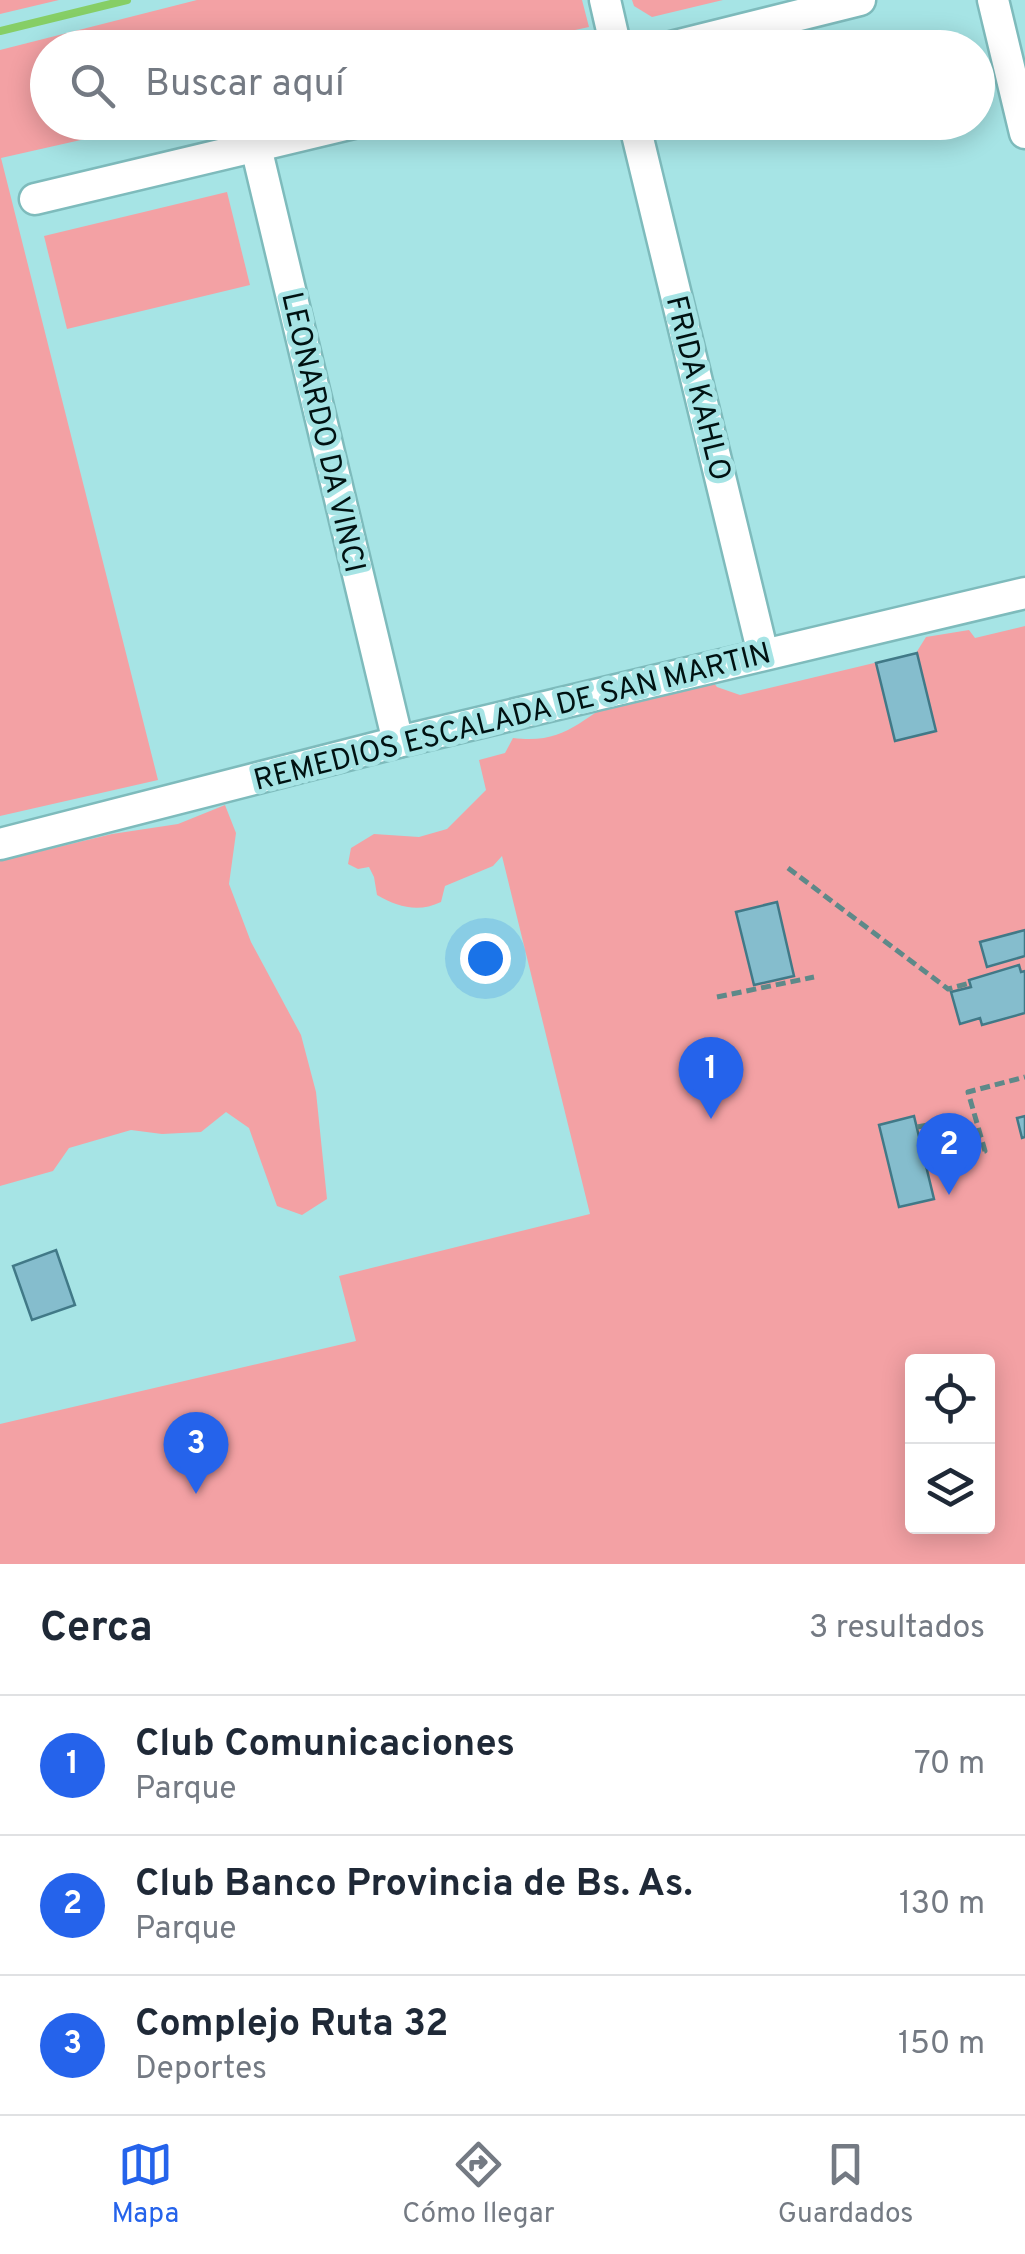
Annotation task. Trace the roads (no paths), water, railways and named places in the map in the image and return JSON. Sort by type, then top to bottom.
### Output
[{"type":"street","points":[[605,0],[612,30]]},
{"type":"street","points":[[739,30],[860,0]]},
{"type":"street","points":[[993,0],[1025,133]]},
{"type":"street","points":[[35,199],[235,140]]},
{"type":"street","name":"LEONARDO DA VINCI","points":[[253,140],[398,742]]},
{"type":"street","name":"FRIDA KAHLO","points":[[638,140],[763,654]]},
{"type":"street","name":"REMEDIOS ESCALADA DE SAN MARTIN","points":[[0,844],[398,742],[1025,593]]},
{"type":"waterway","points":[[0,31],[127,0]]},
{"type":"place","name":"Club Comunicaciones","points":[[711,1119]]},
{"type":"place","name":"Club Banco Provincia de Bs. As.","points":[[949,1195]]},
{"type":"place","name":"Complejo Ruta 32","points":[[196,1494]]}]
